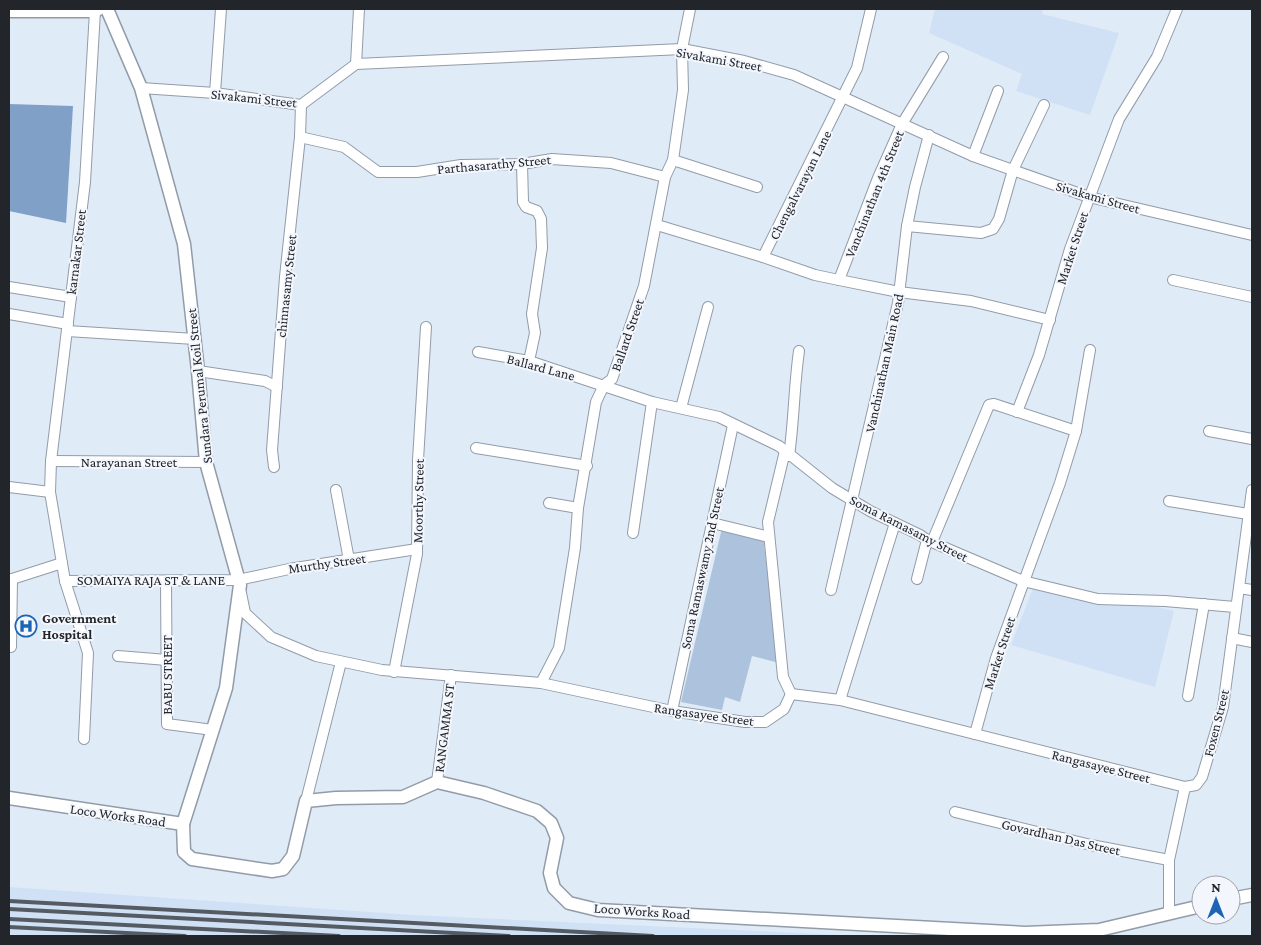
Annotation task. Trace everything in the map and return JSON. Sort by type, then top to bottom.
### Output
[{"type":"street","points":[[215,93],[221,9]]},
{"type":"street","points":[[356,64],[359,9]]},
{"type":"street","name":"Ballard Street","points":[[541,683],[559,648],[575,548],[578,508],[587,466],[596,402],[604,385],[612,379],[644,286],[665,177],[673,160],[684,90],[682,49],[690,9]]},
{"type":"street","name":"Chengalvarayan Lane","points":[[657,225],[763,257],[857,68],[871,9]]},
{"type":"street","name":"Market Street","points":[[1017,412],[1050,320],[1070,249],[1119,119],[1156,57],[1177,9]]},
{"type":"street","points":[[9,11],[100,10]]},
{"type":"street","name":"Sundara Perumal Koil Street","points":[[100,10],[141,88],[184,244],[206,462],[239,583],[226,688],[183,824]]},
{"type":"street","name":"karnakar Street","points":[[50,492],[67,328],[85,182],[100,10]]},
{"type":"street","name":"Sivakami Street","points":[[141,88],[215,93],[301,105],[356,64],[682,49],[744,61],[794,75],[973,156],[1089,197],[1252,235]]},
{"type":"street","name":"Vanchinathan 4th Street","points":[[839,280],[878,178],[902,124],[943,57]]},
{"type":"street","points":[[973,156],[998,92]]},
{"type":"street","name":"chinnasamy Street","points":[[274,467],[272,450],[285,277],[300,137],[301,105]]},
{"type":"street","points":[[907,226],[981,233],[992,229],[1000,219],[1013,170],[1044,105]]},
{"type":"street","name":"Vanchinathan Main Road","points":[[831,590],[853,501],[899,292],[907,226],[929,135]]},
{"type":"street","name":"Parthasarathy Street","points":[[300,137],[344,147],[378,172],[418,172],[461,165],[522,164],[552,159],[611,163],[665,177]]},
{"type":"street","points":[[673,160],[757,187]]},
{"type":"street","points":[[522,164],[524,204],[537,211],[541,219],[542,248],[532,314],[535,333],[529,361]]},
{"type":"street","points":[[763,257],[815,275],[899,292],[954,298],[1050,320]]},
{"type":"street","points":[[1173,280],[1252,298]]},
{"type":"street","points":[[9,286],[71,296]]},
{"type":"street","points":[[681,408],[708,307]]},
{"type":"street","points":[[9,314],[67,328],[195,339]]},
{"type":"street","name":"Moorthy Street","points":[[394,672],[418,550],[418,460],[426,327]]},
{"type":"street","name":"Market Street","points":[[975,734],[996,658],[1060,483],[1076,431],[1090,350]]},
{"type":"street","points":[[791,694],[783,677],[768,522],[794,421],[794,388],[799,351]]},
{"type":"street","name":"Ballard Lane","points":[[478,352],[529,361],[604,385]]},
{"type":"street","points":[[198,372],[265,381],[277,386]]},
{"type":"street","name":"Soma Ramasamy Street","points":[[604,385],[652,402],[720,418],[758,434],[853,501],[929,541],[1023,581],[1098,600],[1235,607]]},
{"type":"street","points":[[633,533],[652,402]]},
{"type":"street","points":[[917,579],[929,541],[988,406],[992,404],[1076,431]]},
{"type":"street","name":"Soma Ramaswamy 2nd Street","points":[[672,710],[733,425]]},
{"type":"street","points":[[1209,431],[1252,439]]},
{"type":"street","points":[[476,448],[587,466]]},
{"type":"street","name":"Narayanan Street","points":[[52,462],[206,462]]},
{"type":"street","points":[[9,487],[50,492]]},
{"type":"street","points":[[336,490],[349,560]]},
{"type":"street","name":"Foxen Street","points":[[1184,787],[1196,785],[1202,777],[1223,707],[1235,607],[1249,536],[1248,514],[1252,490]]},
{"type":"street","name":"SOMAIYA RAJA ST & LANE","points":[[50,492],[65,581],[239,583]]},
{"type":"street","points":[[1169,501],[1248,514]]},
{"type":"street","points":[[549,503],[578,508]]},
{"type":"street","points":[[712,523],[769,537]]},
{"type":"street","points":[[840,700],[896,523]]},
{"type":"street","name":"Murthy Street","points":[[239,583],[289,568],[418,550]]},
{"type":"street","points":[[10,647],[10,579],[62,563]]},
{"type":"street","points":[[65,581],[88,653],[84,739]]},
{"type":"street","name":"BABU STREET","points":[[166,581],[167,724],[213,730]]},
{"type":"street","name":"Rangasayee Street","points":[[239,583],[245,613],[271,637],[316,656],[341,662],[394,672],[541,683],[672,710],[746,722],[765,722],[784,708],[791,694],[840,700],[1184,787]]},
{"type":"street","points":[[1239,588],[1252,590]]},
{"type":"street","points":[[1188,696],[1204,604]]},
{"type":"street","points":[[1232,638],[1252,642]]},
{"type":"street","points":[[118,656],[167,660]]},
{"type":"street","points":[[341,662],[306,800],[404,797],[437,782]]},
{"type":"street","name":"RANGAMMA ST","points":[[437,782],[451,675]]},
{"type":"street","name":"Loco Works Road","points":[[437,782],[484,793],[537,811],[551,823],[557,838],[550,873],[554,888],[569,902],[598,910],[1025,934],[1099,930],[1191,908]]},
{"type":"street","points":[[1169,914],[1168,860],[1184,787]]},
{"type":"street","name":"Loco Works Road","points":[[9,798],[183,824],[184,852],[192,859],[272,871],[283,869],[293,856],[306,800]]},
{"type":"street","name":"Govardhan Das Street","points":[[955,812],[1168,860]]},
{"type":"shaded area","points":[[935,9],[1043,9],[1042,14],[1119,33],[1090,115],[1016,91],[1022,74],[929,33]]},
{"type":"shaded area","points":[[9,104],[73,106],[66,223],[9,211]]},
{"type":"shaded area","points":[[722,528],[763,537],[779,663],[752,656],[740,702],[725,697],[722,710],[681,702]]},
{"type":"shaded area","points":[[1037,578],[1174,611],[1155,687],[1011,645]]},
{"type":"shaded area","points":[[9,887],[414,915],[864,936],[9,936]]},
{"type":"railway","points":[[9,901],[653,936]]},
{"type":"railway","points":[[9,909],[509,936]]},
{"type":"railway","points":[[9,919],[339,936]]},
{"type":"railway","points":[[9,927],[185,936]]},
{"type":"place","name":"Government Hospital","points":[[26,626]]}]
